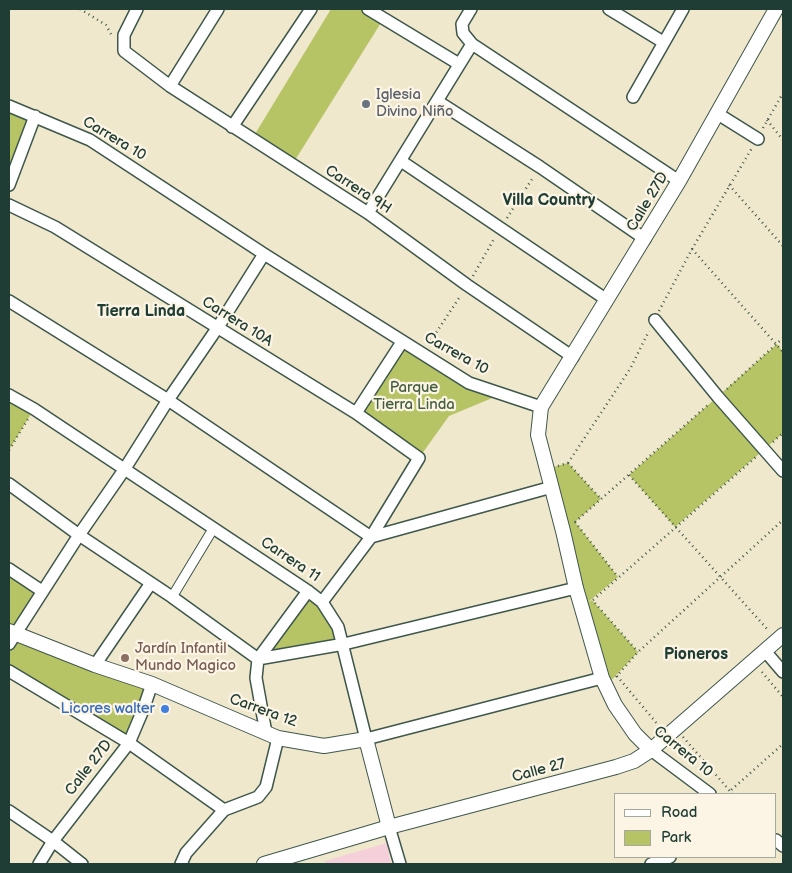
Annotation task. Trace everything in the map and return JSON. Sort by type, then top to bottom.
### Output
[{"type":"street","points":[[124,51],[124,35],[137,9]]},
{"type":"street","points":[[170,86],[218,9]]},
{"type":"street","points":[[232,127],[311,9]]},
{"type":"street","points":[[368,9],[459,64]]},
{"type":"street","points":[[471,9],[462,24],[463,33],[472,44],[679,182]]},
{"type":"street","points":[[609,9],[663,42]]},
{"type":"street","points":[[633,97],[683,9]]},
{"type":"street","name":"Calle 27D","points":[[541,407],[679,182],[776,9]]},
{"type":"street","points":[[368,213],[472,44]]},
{"type":"street","name":"Carrera 9H","points":[[124,51],[170,86],[368,213],[467,285],[573,357]]},
{"type":"street","points":[[437,101],[540,167],[645,239]]},
{"type":"street","name":"Carrera 10","points":[[9,106],[90,140],[264,254],[469,384],[541,407],[538,435],[576,588],[587,604],[604,682],[615,705],[651,750],[709,793]]},
{"type":"street","points":[[718,114],[758,139]]},
{"type":"street","points":[[9,186],[35,116]]},
{"type":"street","points":[[401,161],[608,300]]},
{"type":"street","name":"Carrera 10A","points":[[9,205],[55,227],[356,413],[419,458],[371,537]]},
{"type":"street","points":[[11,636],[124,470],[168,400],[218,328],[264,254]]},
{"type":"street","points":[[9,301],[168,400],[371,537]]},
{"type":"street","points":[[654,320],[783,471]]},
{"type":"street","points":[[356,413],[402,342]]},
{"type":"street","name":"Carrera 11","points":[[9,395],[322,602],[338,627],[344,644],[366,739],[400,864]]},
{"type":"street","points":[[9,484],[258,659],[344,644],[576,588]]},
{"type":"street","points":[[322,602],[371,537],[552,487]]},
{"type":"street","points":[[172,597],[213,529]]},
{"type":"street","points":[[9,569],[42,590]]},
{"type":"street","points":[[95,665],[151,583]]},
{"type":"street","points":[[181,864],[186,853],[224,810],[258,797],[266,787],[272,735],[256,678],[258,659],[308,592]]},
{"type":"street","name":"Carrera 12","points":[[11,636],[152,684],[272,735],[324,746],[366,739],[604,682]]},
{"type":"street","name":"Calle 27","points":[[264,864],[389,827],[634,761],[651,750],[780,638]]},
{"type":"street","points":[[765,651],[783,672]]},
{"type":"street","points":[[9,671],[129,743],[224,810]]},
{"type":"street","name":"Calle 27D","points":[[39,864],[53,842],[129,743],[152,684]]},
{"type":"street","points":[[9,811],[82,864]]},
{"type":"street","points":[[651,864],[667,858]]},
{"type":"path","points":[[80,9],[106,25],[115,41],[124,51]]},
{"type":"path","points":[[601,499],[568,463],[630,369],[692,249],[758,139],[783,93]]},
{"type":"path","points":[[767,120],[783,140]]},
{"type":"path","points":[[422,355],[540,167]]},
{"type":"path","points":[[729,185],[783,246]]},
{"type":"path","points":[[692,249],[783,352]]},
{"type":"path","points":[[563,531],[783,338]]},
{"type":"path","points":[[9,450],[34,410]]},
{"type":"path","points":[[638,652],[587,604],[783,433]]},
{"type":"path","points":[[629,475],[720,577],[780,638]]},
{"type":"path","points":[[604,682],[617,676],[638,652],[783,520]]},
{"type":"path","points":[[575,522],[618,577]]},
{"type":"path","points":[[752,661],[783,697]]},
{"type":"path","points":[[617,676],[731,793],[783,744]]},
{"type":"shaded area","points":[[387,843],[391,864],[326,864],[325,861]]},
{"type":"green space","points":[[331,9],[368,9],[384,18],[292,165],[252,139]]},
{"type":"green space","points":[[9,106],[35,116],[9,185]]},
{"type":"green space","name":"Parque Tierra Linda","points":[[402,342],[502,394],[449,416],[419,458],[356,413]]},
{"type":"green space","points":[[777,344],[783,352],[783,433],[675,527],[629,475]]},
{"type":"green space","points":[[9,395],[34,409],[9,450]]},
{"type":"green space","points":[[568,463],[601,499],[575,522],[618,577],[587,603],[592,600],[638,652],[606,686],[546,469]]},
{"type":"green space","points":[[9,569],[42,591],[16,634],[152,684],[129,743],[9,671]]},
{"type":"green space","points":[[308,591],[322,602],[341,642],[258,659]]},
{"type":"place","name":"Iglesia Divino Niño","points":[[366,104]]},
{"type":"place","name":"Jardín Infantil Mundo Magico","points":[[125,658]]},
{"type":"place","name":"Licores walter","points":[[165,709]]},
{"type":"district","name":"Villa Country","points":[[549,201]]},
{"type":"district","name":"Tierra Linda","points":[[141,312]]},
{"type":"district","name":"Pioneros","points":[[696,655]]}]
